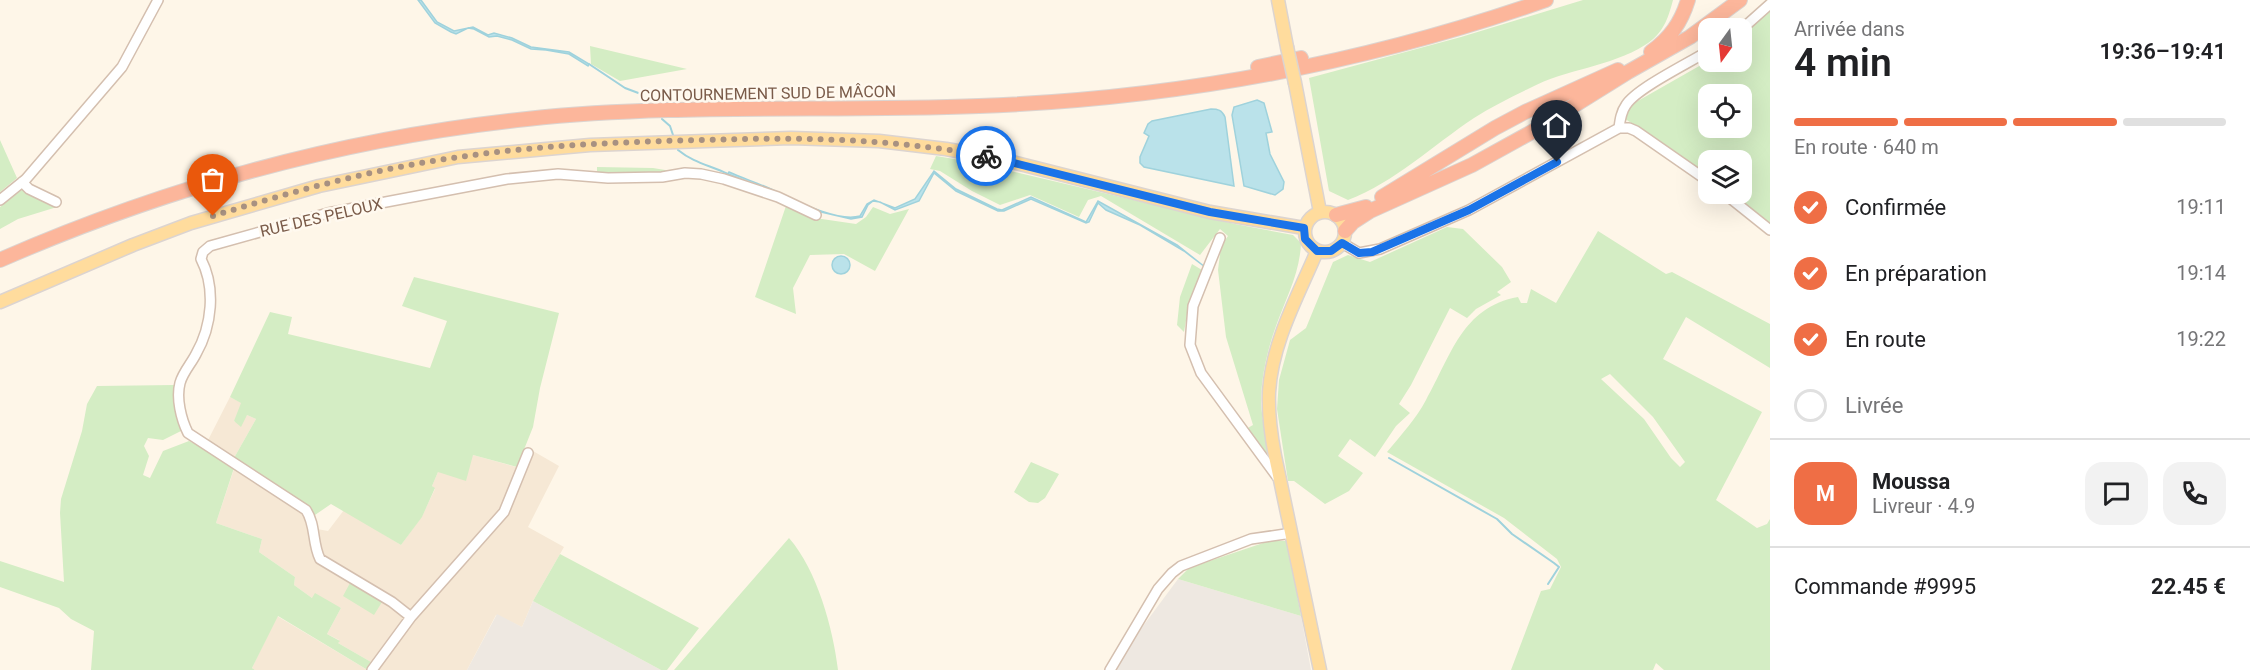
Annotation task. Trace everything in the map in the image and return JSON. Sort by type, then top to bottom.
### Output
[{"type":"highway","name":"CONTOURNEMENT SUD DE MÂCON","points":[[0,250],[114,204],[200,176],[295,150],[420,125],[523,111],[630,102],[982,97],[1119,87],[1219,74],[1293,60],[1407,33],[1518,0]]},
{"type":"highway","name":"CONTOURNEMENT SUD DE MÂCON","points":[[0,260],[103,218],[209,183],[306,157],[428,132],[527,119],[630,111],[978,106],[1115,97],[1290,71],[1434,36],[1546,0]]},
{"type":"highway","points":[[1336,215],[1367,206],[1495,128],[1644,57],[1661,45],[1675,30],[1682,20],[1688,0]]},
{"type":"highway","points":[[1343,237],[1353,222],[1370,211],[1472,165],[1530,133],[1628,72],[1690,37],[1740,0]]},
{"type":"main road","points":[[1278,0],[1320,212]]},
{"type":"main road","points":[[0,302],[133,245],[191,223],[309,189],[378,172],[458,157],[590,145],[791,138],[869,140],[946,149],[996,158],[1210,212],[1304,228]]},
{"type":"main road","points":[[1320,212],[1331,212],[1336,215],[1343,223],[1343,237],[1331,251],[1317,251],[1305,239],[1304,228],[1310,218],[1320,212]]},
{"type":"main road","points":[[1317,251],[1285,326],[1274,360],[1270,378],[1270,430],[1320,670]]},
{"type":"street","points":[[0,200],[21,182],[122,67],[158,0]]},
{"type":"street","points":[[1752,20],[1770,4]]},
{"type":"street","points":[[1619,128],[1622,112],[1627,103],[1640,92],[1698,57]]},
{"type":"street","points":[[1343,237],[1359,253],[1380,249],[1469,210],[1619,128],[1636,131],[1698,174]]},
{"type":"street","name":"RUE DES PELOUX","points":[[411,617],[392,602],[320,559],[315,548],[312,518],[306,510],[188,433],[183,422],[180,386],[200,347],[210,308],[211,291],[207,270],[201,259],[203,252],[210,246],[328,213],[507,179],[558,174],[608,178],[701,174],[724,178],[778,197],[816,215]]},
{"type":"street","points":[[21,182],[29,189],[56,202]]},
{"type":"street","points":[[1737,204],[1770,231]]},
{"type":"street","points":[[1220,238],[1193,306],[1190,345],[1201,373],[1280,480]]},
{"type":"street","points":[[372,670],[411,617],[504,512],[528,453]]},
{"type":"street","points":[[1110,670],[1158,589],[1181,566],[1251,539],[1292,533]]},
{"type":"shaded area","points":[[230,397],[242,403],[234,422],[247,415],[256,419],[234,458],[315,515],[317,529],[328,531],[344,510],[401,545],[422,516],[435,489],[432,486],[438,472],[473,455],[516,467],[525,449],[559,466],[528,527],[564,547],[533,601],[522,627],[496,615],[467,670],[255,670],[252,668],[277,616],[366,669],[371,662],[327,634],[341,608],[312,598],[294,585],[295,577],[259,552],[262,539],[216,523],[235,466],[204,448]]},
{"type":"shaded area","points":[[1178,579],[1301,616],[1311,670],[1117,670],[1129,645]]},
{"type":"shaded area","points":[[533,601],[661,670],[467,670],[497,614],[522,627]]},
{"type":"green space","points":[[1583,0],[1673,0],[1664,26],[1645,45],[1603,63],[1558,76],[1501,102],[1474,118],[1382,184],[1348,200],[1329,191],[1309,78],[1461,37]]},
{"type":"green space","points":[[1770,8],[1770,224],[1743,204],[1752,204],[1752,150],[1698,150],[1698,170],[1624,118],[1629,108],[1698,67],[1698,72],[1752,72],[1752,26]]},
{"type":"green space","points":[[590,46],[687,69],[620,81],[591,64]]},
{"type":"green space","points":[[0,140],[17,178],[0,192]]},
{"type":"green space","points":[[936,156],[973,162],[1235,224],[1293,235],[1301,243],[1298,265],[1270,345],[1262,384],[1261,403],[1271,463],[1246,429],[1253,425],[1226,337],[1218,270],[1221,246],[1228,236],[1220,229],[1200,255],[1101,196],[1088,200],[1079,217],[1030,195],[1000,205],[940,171],[930,169]]},
{"type":"green space","points":[[597,167],[653,168],[677,172],[597,174]]},
{"type":"green space","points":[[23,189],[57,207],[18,219],[0,229],[0,207]]},
{"type":"green space","points":[[787,203],[815,218],[856,224],[866,217],[873,207],[890,214],[909,209],[875,271],[844,254],[810,255],[793,288],[796,314],[755,297]]},
{"type":"green space","points":[[1447,227],[1463,229],[1502,267],[1511,282],[1497,292],[1501,295],[1476,309],[1467,318],[1450,308],[1399,404],[1410,413],[1396,426],[1375,457],[1350,439],[1338,456],[1363,473],[1349,491],[1325,504],[1294,481],[1288,481],[1277,409],[1279,380],[1290,340],[1306,328],[1333,262],[1348,255],[1370,262]]},
{"type":"green space","points":[[1598,231],[1666,274],[1672,272],[1770,324],[1770,368],[1686,317],[1663,359],[1762,412],[1716,500],[1757,528],[1767,524],[1770,519],[1770,670],[1664,670],[1656,663],[1653,670],[1511,670],[1541,591],[1550,589],[1561,567],[1557,559],[1504,518],[1387,452],[1422,407],[1451,351],[1471,322],[1499,302],[1518,297],[1521,303],[1527,303],[1531,289],[1556,303]],"holes":[[[1610,374],[1653,417],[1685,462],[1680,467],[1644,419],[1601,379]]]},
{"type":"green space","points":[[1192,264],[1202,270],[1188,309],[1184,332],[1177,325],[1180,297]]},
{"type":"green space","points":[[414,277],[559,313],[540,388],[533,427],[517,467],[473,455],[466,481],[438,472],[432,486],[435,488],[422,517],[401,545],[331,504],[315,515],[234,458],[256,419],[247,415],[241,427],[234,421],[241,403],[230,397],[270,312],[292,317],[288,334],[430,368],[447,321],[402,306]]},
{"type":"green space","points":[[174,385],[179,425],[183,430],[163,440],[148,438],[144,446],[149,456],[143,475],[150,478],[163,451],[189,441],[235,465],[216,523],[262,539],[259,552],[295,577],[294,585],[312,598],[315,593],[341,608],[327,634],[371,662],[366,669],[278,616],[252,668],[255,670],[91,670],[94,631],[71,619],[59,608],[0,587],[0,561],[64,582],[61,499],[82,431],[87,404],[97,386]]},
{"type":"green space","points":[[1031,462],[1059,474],[1045,498],[1038,503],[1029,502],[1014,492]]},
{"type":"green space","points":[[789,538],[808,566],[822,600],[828,618],[838,670],[674,670]]},
{"type":"green space","points":[[1269,541],[1287,541],[1301,616],[1178,579],[1189,568]]},
{"type":"green space","points":[[560,554],[699,628],[667,670],[661,670],[533,601]]},
{"type":"green space","points":[[350,583],[382,602],[374,615],[343,596]]},
{"type":"water","points":[[418,0],[421,0],[437,22],[454,31],[468,28],[456,34],[451,32],[435,23]]},
{"type":"water","points":[[473,27],[488,35],[494,33],[512,38],[531,47],[569,52],[589,64],[588,66],[569,54],[531,49],[512,40],[497,36],[489,37],[468,28]]},
{"type":"water","points":[[1257,100],[1264,103],[1272,132],[1266,133],[1270,154],[1284,182],[1283,189],[1275,195],[1244,186],[1232,115],[1234,107]]},
{"type":"water","points":[[1211,109],[1220,110],[1225,117],[1234,186],[1144,167],[1140,163],[1140,157],[1149,136],[1144,133],[1148,124],[1152,121]]},
{"type":"water","points":[[934,171],[956,189],[1002,210],[1031,197],[1086,222],[1098,201],[1177,245],[1205,267],[1184,251],[1140,225],[1106,210],[1098,203],[1089,222],[1086,223],[1031,199],[1004,211],[998,211],[956,191],[934,173],[919,201],[895,210],[882,203],[895,208],[915,199]]},
{"type":"water","points":[[729,172],[834,215],[821,212],[728,174]]},
{"type":"water","points":[[874,200],[879,202],[873,201],[868,205],[862,217],[851,219],[839,216],[860,216],[867,204]]},
{"type":"water","points":[[837,256],[845,256],[850,261],[848,272],[837,274],[832,269],[832,261]]},
{"type":"waterway","points":[[589,64],[625,88],[641,94]]},
{"type":"waterway","points":[[662,119],[670,126],[673,135]]},
{"type":"waterway","points":[[678,150],[696,161],[728,174]]},
{"type":"waterway","points":[[1389,458],[1497,519],[1512,534],[1554,563],[1559,567],[1548,584]]},
{"type":"way so far","points":[[213,216],[378,172],[497,152],[646,142],[791,138],[879,141],[986,156]]},
{"type":"route","points":[[986,156],[1210,212],[1304,228],[1305,239],[1317,251],[1331,251],[1342,243],[1362,253],[1380,249],[1469,210],[1557,162]]}]
